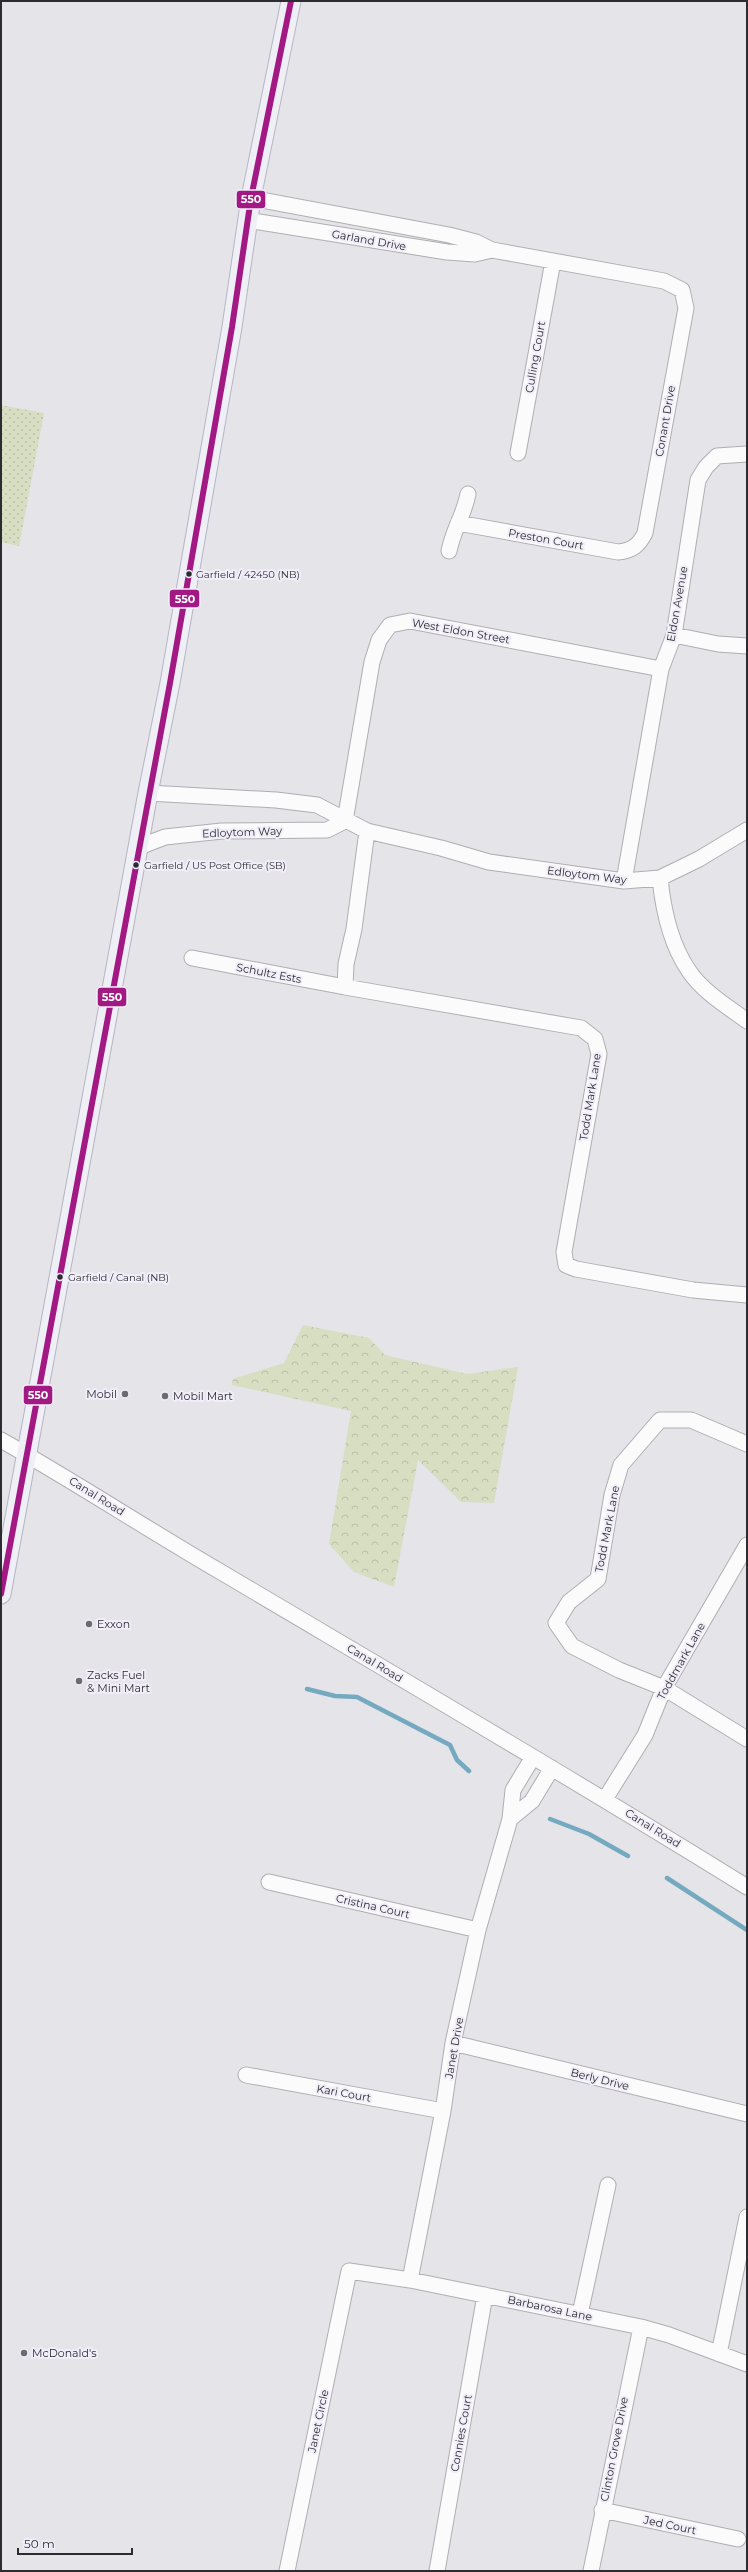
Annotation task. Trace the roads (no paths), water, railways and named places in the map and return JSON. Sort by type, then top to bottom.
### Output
[{"type":"main road","points":[[1,1594],[28,1455],[148,793],[170,683],[232,327],[251,198],[291,1]]},
{"type":"street","name":"Garland Drive","points":[[251,198],[449,236],[476,242],[492,250],[664,280],[682,290]]},
{"type":"street","name":"Garland Drive","points":[[247,220],[418,249],[475,254],[492,250]]},
{"type":"street","name":"Culling Court","points":[[518,453],[553,260]]},
{"type":"street","name":"Conant Drive","points":[[633,548],[640,542],[645,533],[686,308],[682,290]]},
{"type":"street","name":"Eldon Avenue","points":[[624,881],[661,669],[674,635],[698,480],[706,467],[717,456],[747,454]]},
{"type":"street","points":[[449,551],[452,533],[465,511],[468,494]]},
{"type":"street","name":"Preston Court","points":[[458,523],[618,552],[633,548]]},
{"type":"street","name":"West Eldon Street","points":[[345,821],[372,662],[379,640],[390,625],[410,621],[661,669]]},
{"type":"street","points":[[674,635],[718,644],[747,646]]},
{"type":"street","name":"Edloytom Way","points":[[148,793],[276,800],[317,805],[345,821],[367,831],[441,848],[488,862],[624,881],[660,878]]},
{"type":"street","name":"Edloytom Way","points":[[139,847],[165,837],[222,831],[327,830],[345,821]]},
{"type":"street","points":[[747,830],[699,859],[660,878],[662,901],[668,922],[676,947],[689,971],[715,998],[747,1021]]},
{"type":"street","points":[[346,988],[346,964],[354,929],[367,831]]},
{"type":"street","name":"Schultz Ests","points":[[192,958],[346,988]]},
{"type":"street","name":"Todd Mark Lane","points":[[346,988],[581,1028],[595,1039],[598,1054],[564,1252],[566,1265],[576,1269],[693,1290],[747,1295]]},
{"type":"street","name":"Todd Mark Lane","points":[[664,1688],[619,1670],[572,1646],[556,1623],[569,1602],[598,1579],[612,1495],[621,1465],[660,1420],[691,1420],[747,1444]]},
{"type":"street","name":"Canal Road","points":[[1,1440],[227,1576],[606,1799],[747,1887]]},
{"type":"street","name":"Toddmark Lane","points":[[606,1799],[645,1735],[664,1688],[747,1545]]},
{"type":"street","points":[[664,1688],[747,1739]]},
{"type":"street","name":"Janet Drive","points":[[410,2280],[443,2111],[453,2043],[478,1930],[510,1819],[513,1790],[533,1757]]},
{"type":"street","points":[[510,1819],[532,1801],[552,1768]]},
{"type":"street","name":"Cristina Court","points":[[269,1882],[478,1930]]},
{"type":"street","name":"Berly Drive","points":[[453,2043],[747,2114]]},
{"type":"street","name":"Kari Court","points":[[246,2075],[443,2111]]},
{"type":"street","points":[[580,2314],[608,2185]]},
{"type":"street","points":[[719,2354],[747,2217]]},
{"type":"street","name":"Barbarosa Lane","points":[[349,2271],[410,2280],[641,2327],[669,2334],[747,2364]]},
{"type":"street","name":"Janet Circle","points":[[288,2571],[349,2271]]},
{"type":"street","name":"Connies Court","points":[[437,2571],[486,2295]]},
{"type":"street","name":"Clinton Grove Drive","points":[[591,2571],[602,2510],[641,2327]]},
{"type":"street","name":"Jed Court","points":[[602,2510],[738,2539]]},
{"type":"waterway","points":[[307,1689],[335,1696],[357,1697],[450,1745],[457,1760],[469,1771]]},
{"type":"waterway","points":[[550,1819],[589,1834],[628,1856]]},
{"type":"waterway","points":[[667,1878],[747,1930]]},
{"type":"place","name":"Garfield / 42450 (NB)","points":[[189,574]]},
{"type":"place","name":"Garfield / US Post Office (SB)","points":[[136,865]]},
{"type":"place","name":"Garfield / Canal (NB)","points":[[60,1277]]},
{"type":"place","name":"Mobil","points":[[125,1394]]},
{"type":"place","name":"Mobil Mart","points":[[165,1396]]},
{"type":"place","name":"Exxon","points":[[89,1624]]},
{"type":"place","name":"Zacks Fuel & Mini Mart","points":[[79,1681]]},
{"type":"place","name":"McDonald's","points":[[24,2353]]}]
